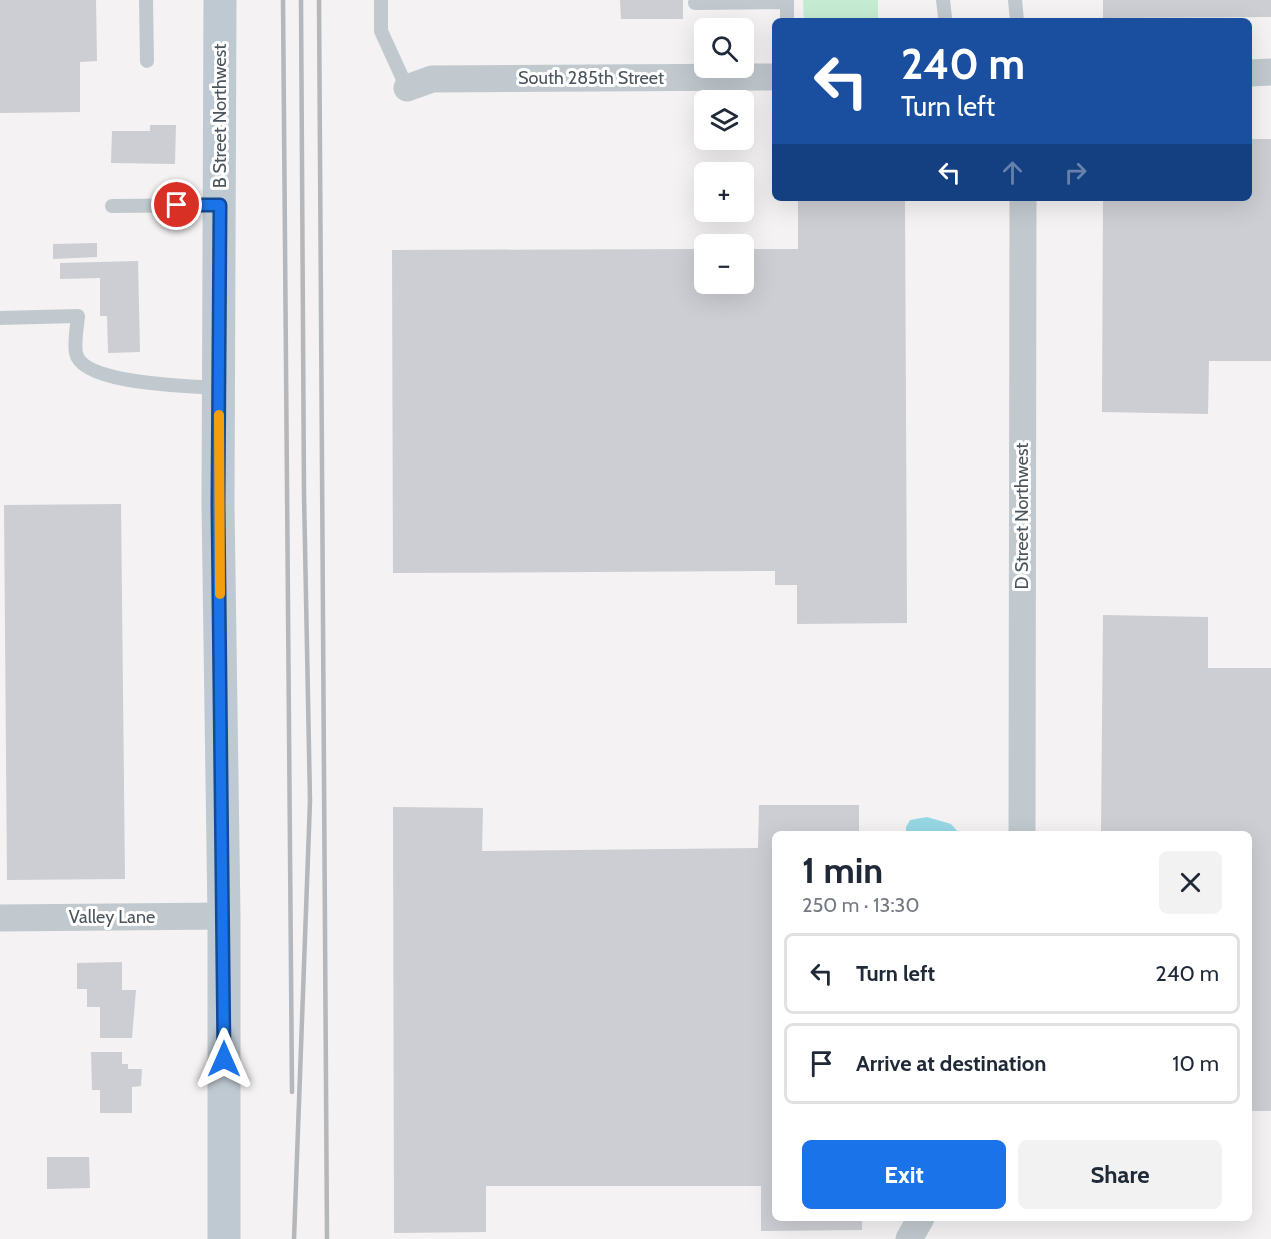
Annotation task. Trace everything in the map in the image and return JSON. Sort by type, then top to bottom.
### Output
[{"type":"street","name":"B Street Northwest","points":[[220,0],[219,388],[224,916],[224,1239]]},
{"type":"street","points":[[1252,73],[1271,72]]},
{"type":"street","name":"South 285th Street","points":[[407,88],[432,79],[772,77]]},
{"type":"street","name":"D Street Northwest","points":[[1022,831],[1023,201]]},
{"type":"street","name":"Valley Lane","points":[[0,918],[224,916]]},
{"type":"street","points":[[909,1239],[919,1221]]},
{"type":"lane","points":[[146,0],[147,61]]},
{"type":"lane","points":[[381,0],[381,31],[407,88]]},
{"type":"lane","points":[[943,0],[945,16]]},
{"type":"lane","points":[[1015,0],[1017,18]]},
{"type":"lane","points":[[695,3],[788,1],[788,18]]},
{"type":"lane","points":[[112,206],[220,205]]},
{"type":"lane","points":[[0,318],[78,316],[76,354],[84,366],[123,380],[219,388]]},
{"type":"green space","points":[[803,0],[878,0],[878,18],[804,18]]},
{"type":"water","points":[[927,817],[951,824],[957,831],[906,831],[910,820]]},
{"type":"building","points":[[0,0],[96,0],[97,61],[80,62],[80,112],[0,113]]},
{"type":"building","points":[[620,0],[683,0],[683,19],[621,19]]},
{"type":"building","points":[[1103,0],[1271,0],[1271,17],[1103,18]]},
{"type":"building","points":[[150,125],[176,125],[175,164],[111,163],[112,131],[150,131]]},
{"type":"building","points":[[1252,139],[1271,139],[1271,361],[1209,361],[1208,414],[1102,412],[1103,201],[1252,201]]},
{"type":"building","points":[[798,201],[905,201],[907,623],[797,624],[797,585],[775,585],[775,571],[393,573],[392,250],[694,249],[694,294],[754,294],[754,249],[798,249]]},
{"type":"building","points":[[97,243],[97,257],[53,259],[53,244]]},
{"type":"building","points":[[138,261],[140,352],[108,353],[107,316],[100,316],[100,278],[60,279],[60,263]]},
{"type":"building","points":[[121,504],[125,879],[7,880],[4,505]]},
{"type":"building","points":[[1103,615],[1208,617],[1208,668],[1271,668],[1271,1111],[1252,1111],[1252,831],[1101,831]]},
{"type":"building","points":[[759,805],[859,805],[859,831],[772,831],[772,1221],[862,1221],[862,1230],[761,1231],[761,1186],[486,1186],[486,1232],[394,1233],[393,807],[483,808],[482,851],[758,848]]},
{"type":"building","points":[[122,962],[122,990],[136,990],[132,1038],[100,1038],[100,1007],[87,1007],[87,989],[77,989],[77,963]]},
{"type":"building","points":[[91,1052],[122,1052],[122,1064],[128,1064],[128,1069],[142,1069],[141,1086],[132,1087],[132,1113],[100,1113],[100,1090],[92,1090]]},
{"type":"building","points":[[47,1157],[89,1157],[90,1188],[47,1189]]},
{"type":"railway","points":[[283,0],[292,1092]]},
{"type":"railway","points":[[294,1239],[310,801],[304,494],[301,0]]},
{"type":"railway","points":[[319,0],[327,1239]]},
{"type":"slow traffic","points":[[219,415],[220,594]]},
{"type":"route","points":[[177,205],[220,205],[218,504],[224,1059]]}]
